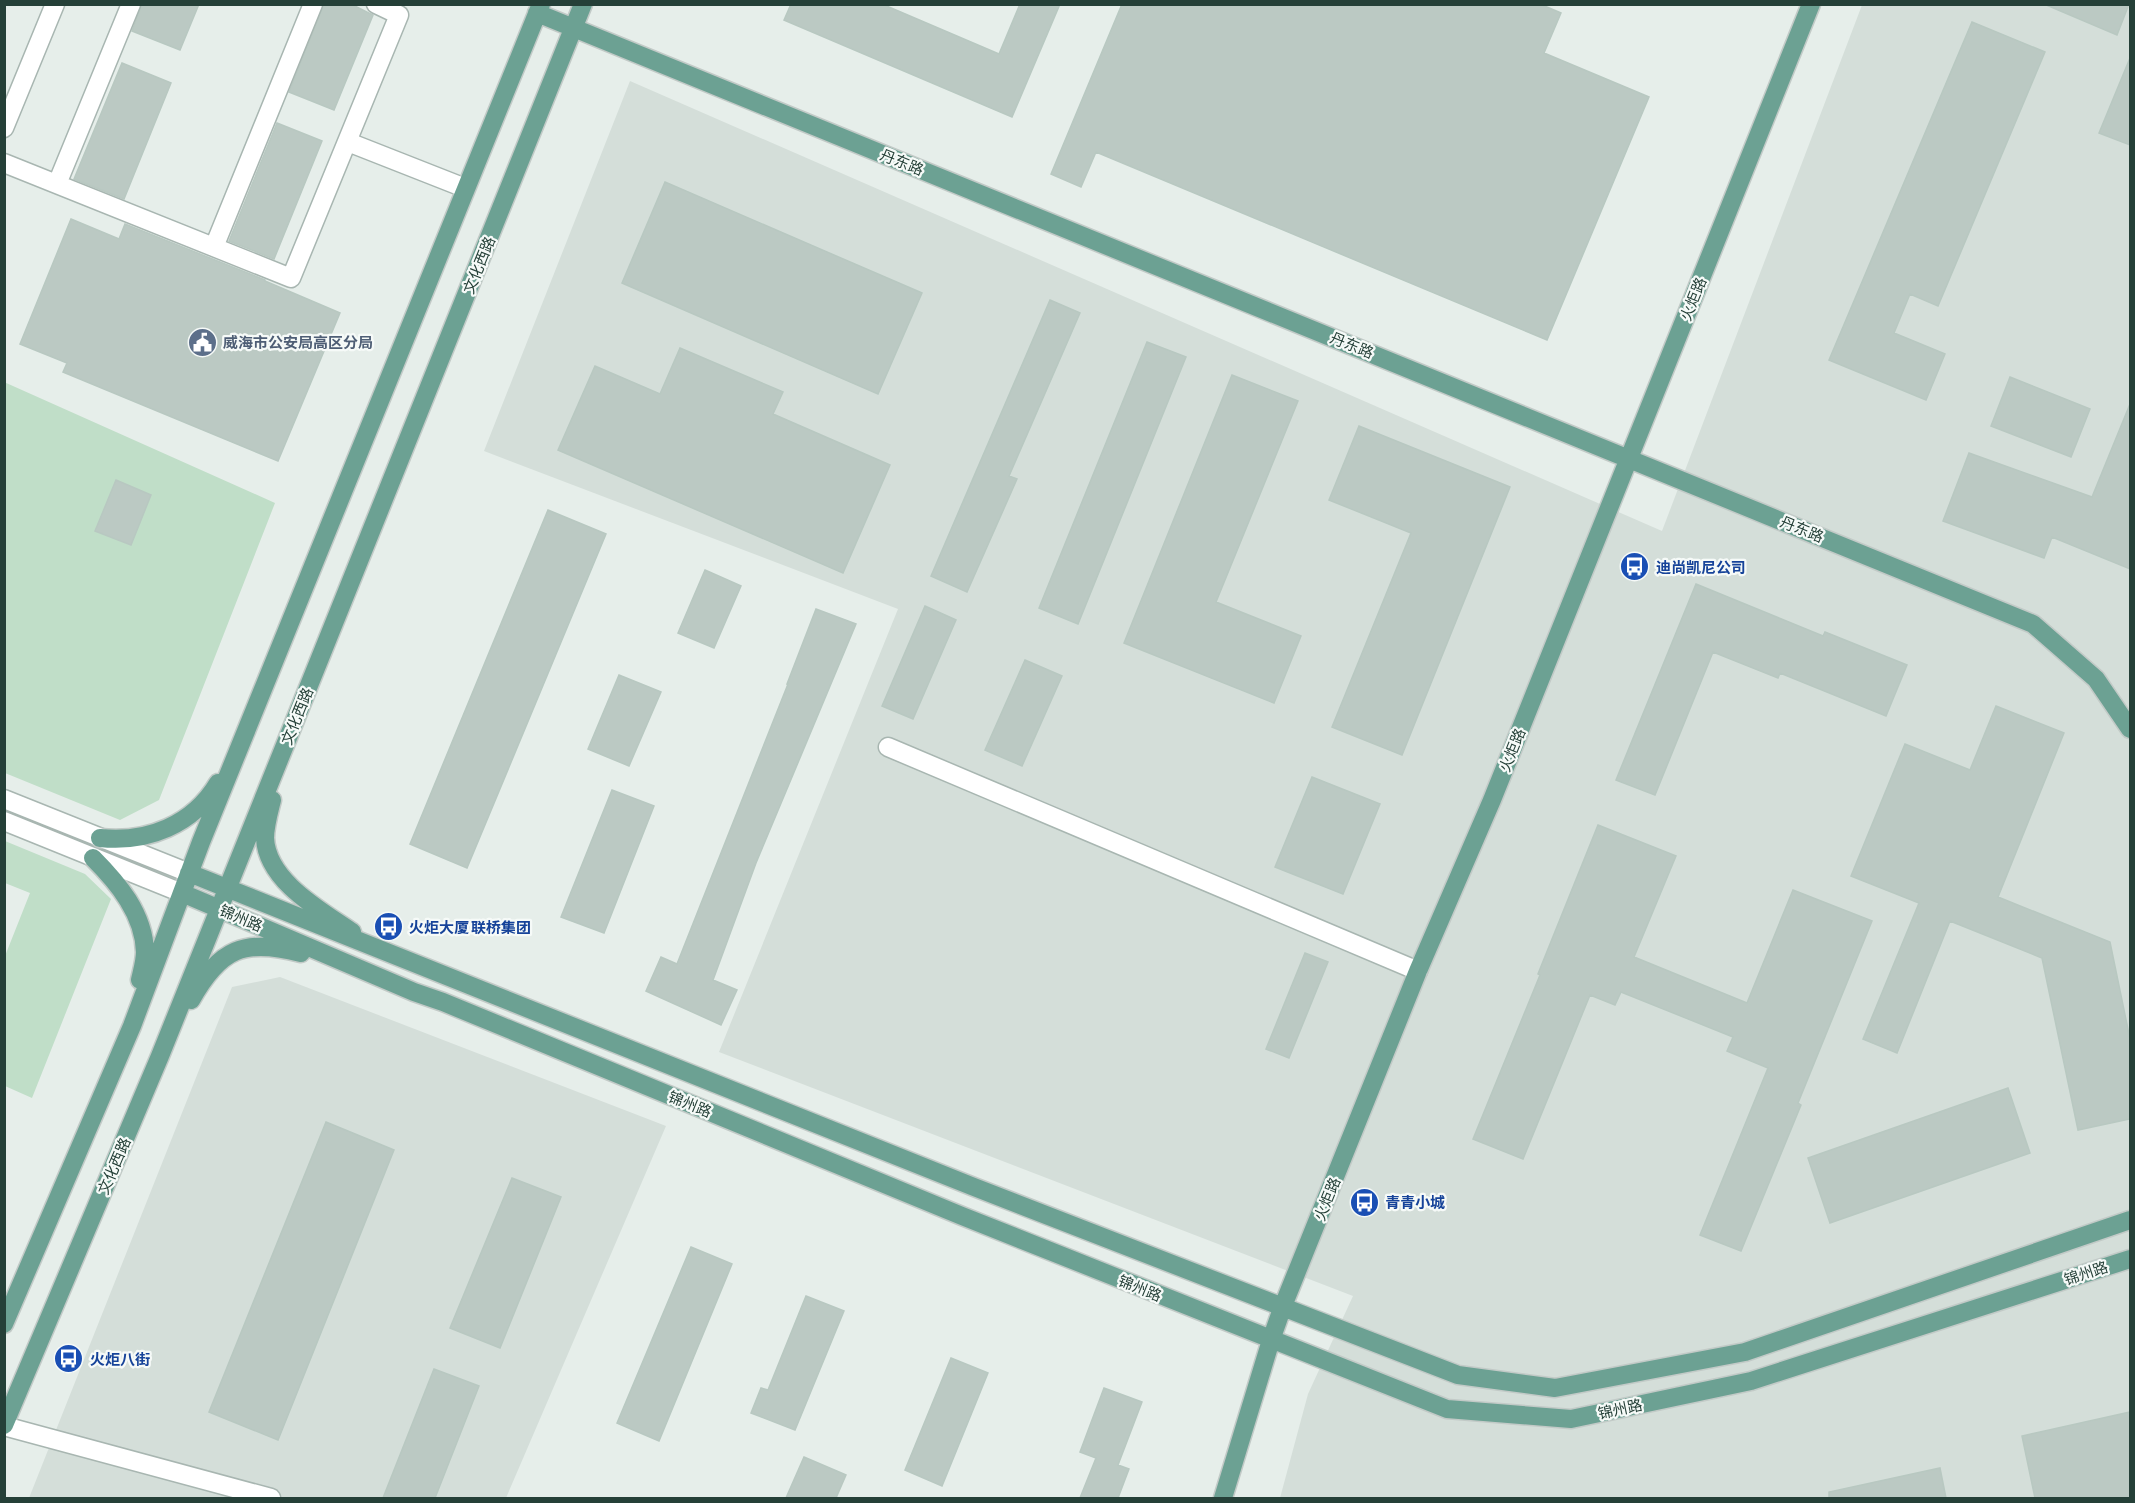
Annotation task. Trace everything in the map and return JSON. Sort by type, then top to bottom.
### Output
[{"type":"main road","name":"文化西路","points":[[4,1426],[160,1056],[584,4]]},
{"type":"main road","name":"火炬路","points":[[1223,1498],[1270,1340],[1283,1306],[1418,971],[1492,800],[1811,4]]},
{"type":"main road","name":"丹东路","points":[[539,9],[574,28],[2033,624],[2096,679],[2130,729]]},
{"type":"main road","points":[[4,1324],[132,1026],[189,873],[539,9]]},
{"type":"main road","points":[[100,838],[117,840],[159,833],[183,820],[198,809],[212,792],[243,740]]},
{"type":"main road","points":[[281,756],[265,838],[268,853],[277,872],[302,897],[378,950]]},
{"type":"main road","points":[[93,858],[122,890],[133,907],[142,931],[145,953],[132,1026]]},
{"type":"main road","name":"锦州路","points":[[189,873],[974,1187],[1458,1375],[1555,1388],[1745,1352],[2130,1220]]},
{"type":"main road","name":"锦州路","points":[[182,893],[414,992],[962,1216],[1447,1409],[1571,1419],[1751,1381],[2130,1259]]},
{"type":"main road","points":[[160,1056],[202,980],[221,960],[234,951],[252,946],[277,947],[361,968]]},
{"type":"street","points":[[4,128],[55,4]]},
{"type":"street","points":[[57,184],[131,4]]},
{"type":"street","points":[[214,247],[313,4]]},
{"type":"street","points":[[4,163],[291,278],[399,15],[376,4]]},
{"type":"street","points":[[348,142],[465,188]]},
{"type":"street","points":[[888,747],[1418,971]]},
{"type":"street","points":[[4,799],[189,873]]},
{"type":"street","points":[[4,821],[182,893]]},
{"type":"street","points":[[4,1426],[271,1498]]},
{"type":"shaded area","points":[[1862,5],[2130,5],[2130,1498],[1280,1498],[1308,1394],[1353,1296],[719,1052],[898,609],[484,451],[630,81],[1662,531]]},
{"type":"shaded area","points":[[280,977],[666,1126],[506,1498],[29,1498],[232,987]]},
{"type":"green space","points":[[4,382],[275,503],[159,800],[120,820],[5,773]]},
{"type":"green space","points":[[5,841],[85,874],[111,899],[32,1098],[5,1086],[5,956],[30,893],[5,883]]},
{"type":"building","points":[[142,4],[199,4],[180,50],[132,31]]},
{"type":"building","points":[[324,4],[351,4],[373,15],[334,110],[289,92]]},
{"type":"building","points":[[791,4],[882,4],[999,54],[1020,4],[1060,4],[1012,117],[784,20]]},
{"type":"building","points":[[1122,4],[1540,4],[1561,13],[1544,53],[1649,97],[1547,340],[1096,152],[1081,187],[1051,174]]},
{"type":"building","points":[[2044,4],[2129,4],[2117,35]]},
{"type":"building","points":[[1972,22],[2045,52],[1938,306],[1910,294],[1894,333],[1945,354],[1926,400],[1829,360]]},
{"type":"building","points":[[2130,58],[2130,145],[2099,133]]},
{"type":"building","points":[[122,63],[171,83],[124,199],[74,179]]},
{"type":"building","points":[[277,123],[322,141],[274,259],[229,241]]},
{"type":"building","points":[[665,182],[922,293],[878,394],[622,283]]},
{"type":"building","name":"威海市公安局高区分局","points":[[71,219],[119,239],[125,224],[265,280],[340,313],[278,461],[63,372],[67,363],[20,344]]},
{"type":"building","points":[[1050,300],[1080,313],[1009,476],[1017,479],[967,592],[931,576]]},
{"type":"building","points":[[1147,342],[1186,357],[1078,624],[1039,608]]},
{"type":"building","points":[[680,348],[783,392],[773,414],[890,465],[843,573],[558,450],[595,366],[660,394]]},
{"type":"building","points":[[1232,375],[1298,401],[1216,602],[1301,636],[1274,703],[1124,643]]},
{"type":"building","points":[[2010,377],[2090,409],[2071,457],[1991,426]]},
{"type":"building","points":[[2130,404],[2130,569],[2052,537],[2044,558],[1943,521],[1969,453],[2092,497]]},
{"type":"building","points":[[1359,426],[1510,487],[1402,755],[1332,727],[1411,533],[1329,500]]},
{"type":"building","points":[[116,480],[151,495],[131,545],[95,531]]},
{"type":"building","points":[[548,510],[606,534],[467,868],[410,844]]},
{"type":"building","points":[[705,570],[741,586],[714,648],[678,633]]},
{"type":"building","points":[[1696,584],[1823,636],[1825,632],[1907,665],[1886,716],[1780,673],[1778,678],[1713,652],[1655,795],[1616,780]]},
{"type":"building","points":[[925,606],[956,620],[913,719],[882,706]]},
{"type":"building","points":[[816,609],[856,624],[756,863],[713,980],[737,990],[721,1025],[646,991],[661,957],[677,964]]},
{"type":"building","points":[[1025,660],[1062,676],[1022,766],[985,750]]},
{"type":"building","points":[[619,675],[661,692],[629,766],[588,749]]},
{"type":"building","points":[[1996,706],[2064,733],[1998,897],[2110,942],[2130,1039],[2130,1119],[2078,1130],[2042,958],[1950,921],[1897,1053],[1863,1039],[1919,903],[1851,876],[1905,744],[1970,770]]},
{"type":"building","points":[[1312,777],[1380,804],[1343,894],[1275,867]]},
{"type":"building","points":[[612,790],[654,806],[604,933],[561,917]]},
{"type":"building","points":[[1598,825],[1676,856],[1634,957],[1747,1003],[1793,890],[1872,921],[1798,1103],[1801,1105],[1741,1251],[1700,1235],[1768,1068],[1727,1051],[1733,1037],[1621,992],[1615,1005],[1590,995],[1523,1159],[1473,1139]]},
{"type":"building","points":[[1305,953],[1328,962],[1289,1058],[1266,1049]]},
{"type":"building","points":[[2008,1088],[2030,1153],[1830,1223],[1808,1158]]},
{"type":"building","points":[[326,1122],[394,1150],[278,1440],[209,1412]]},
{"type":"building","points":[[512,1178],[561,1197],[500,1348],[450,1328]]},
{"type":"building","points":[[691,1247],[732,1264],[659,1441],[617,1423]]},
{"type":"building","points":[[806,1296],[844,1311],[795,1430],[751,1413],[761,1388],[768,1390]]},
{"type":"building","points":[[951,1358],[988,1373],[942,1486],[905,1470]]},
{"type":"building","points":[[434,1369],[479,1386],[435,1498],[383,1498]]},
{"type":"building","points":[[1104,1388],[1142,1402],[1118,1465],[1129,1469],[1118,1498],[1080,1498],[1096,1458],[1080,1452]]},
{"type":"building","points":[[2130,1412],[2130,1498],[2035,1498],[2022,1436]]},
{"type":"building","points":[[804,1457],[846,1475],[836,1498],[786,1498]]},
{"type":"building","points":[[1940,1468],[1946,1498],[1829,1498],[1829,1492]]},
{"type":"place","name":"威海市公安局高区分局","points":[[202,342]]},
{"type":"place","name":"迪尚凯尼公司","points":[[1635,567]]},
{"type":"place","name":"火炬大厦 联桥集团","points":[[388,927]]},
{"type":"place","name":"青青小城","points":[[1364,1202]]},
{"type":"place","name":"火炬八街","points":[[69,1359]]}]
